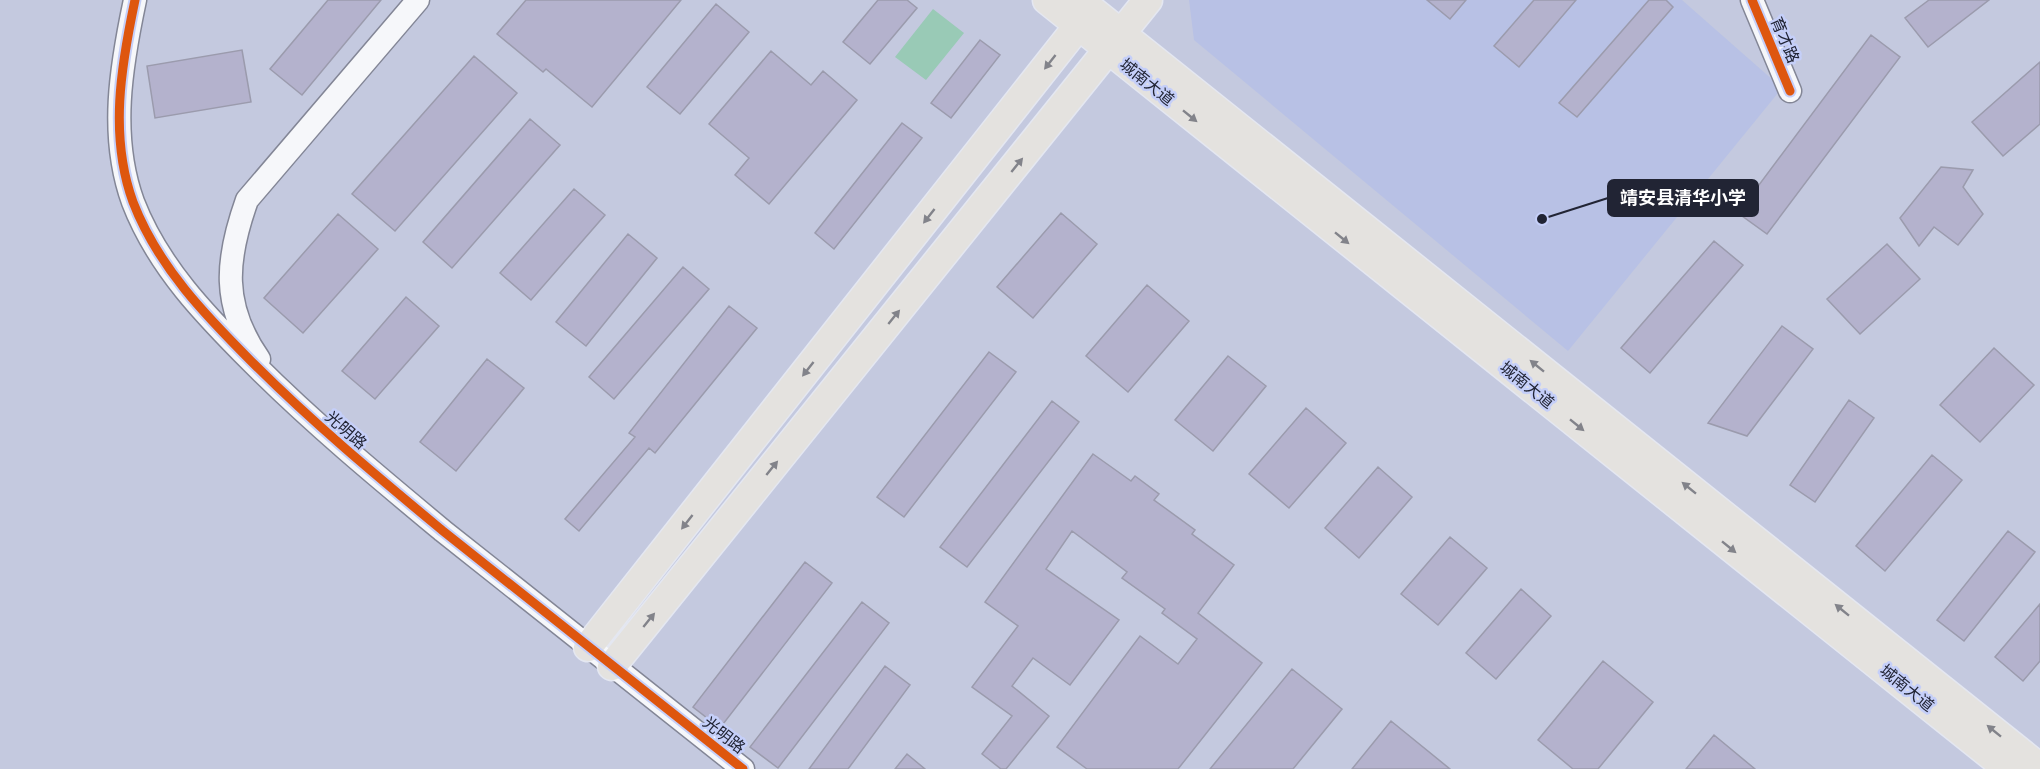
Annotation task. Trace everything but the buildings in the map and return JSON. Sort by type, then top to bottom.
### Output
[{"type":"main road","name":"城南大道","points":[[1047,0],[1087,9],[1115,44],[2008,769]]},
{"type":"main road","points":[[612,666],[1115,44],[1148,0]]},
{"type":"main road","points":[[588,647],[1087,9]]},
{"type":"main road","name":"城南大道","points":[[1115,44],[2040,768]]},
{"type":"street","name":"光明路","points":[[135,0],[122,85],[118,134],[133,201],[169,271],[212,323],[304,413],[387,485],[743,769]]},
{"type":"street","points":[[304,413],[252,349],[237,316],[229,276],[234,237],[247,200],[418,0]]},
{"type":"street","name":"育才路","points":[[1752,0],[1790,91]]},
{"type":"shaded area","points":[[1189,0],[1682,0],[1782,88],[1568,351],[1194,40]]},
{"type":"green space","points":[[933,9],[964,33],[926,80],[895,57]]},
{"type":"cycle path","points":[[135,0],[122,76],[119,126],[121,152],[133,202],[143,226],[185,289],[218,328],[277,386],[370,470],[443,531],[743,769]]},
{"type":"cycle path","points":[[1752,0],[1790,91]]},
{"type":"place","name":"靖安县清华小学","points":[[1542,219]]}]
